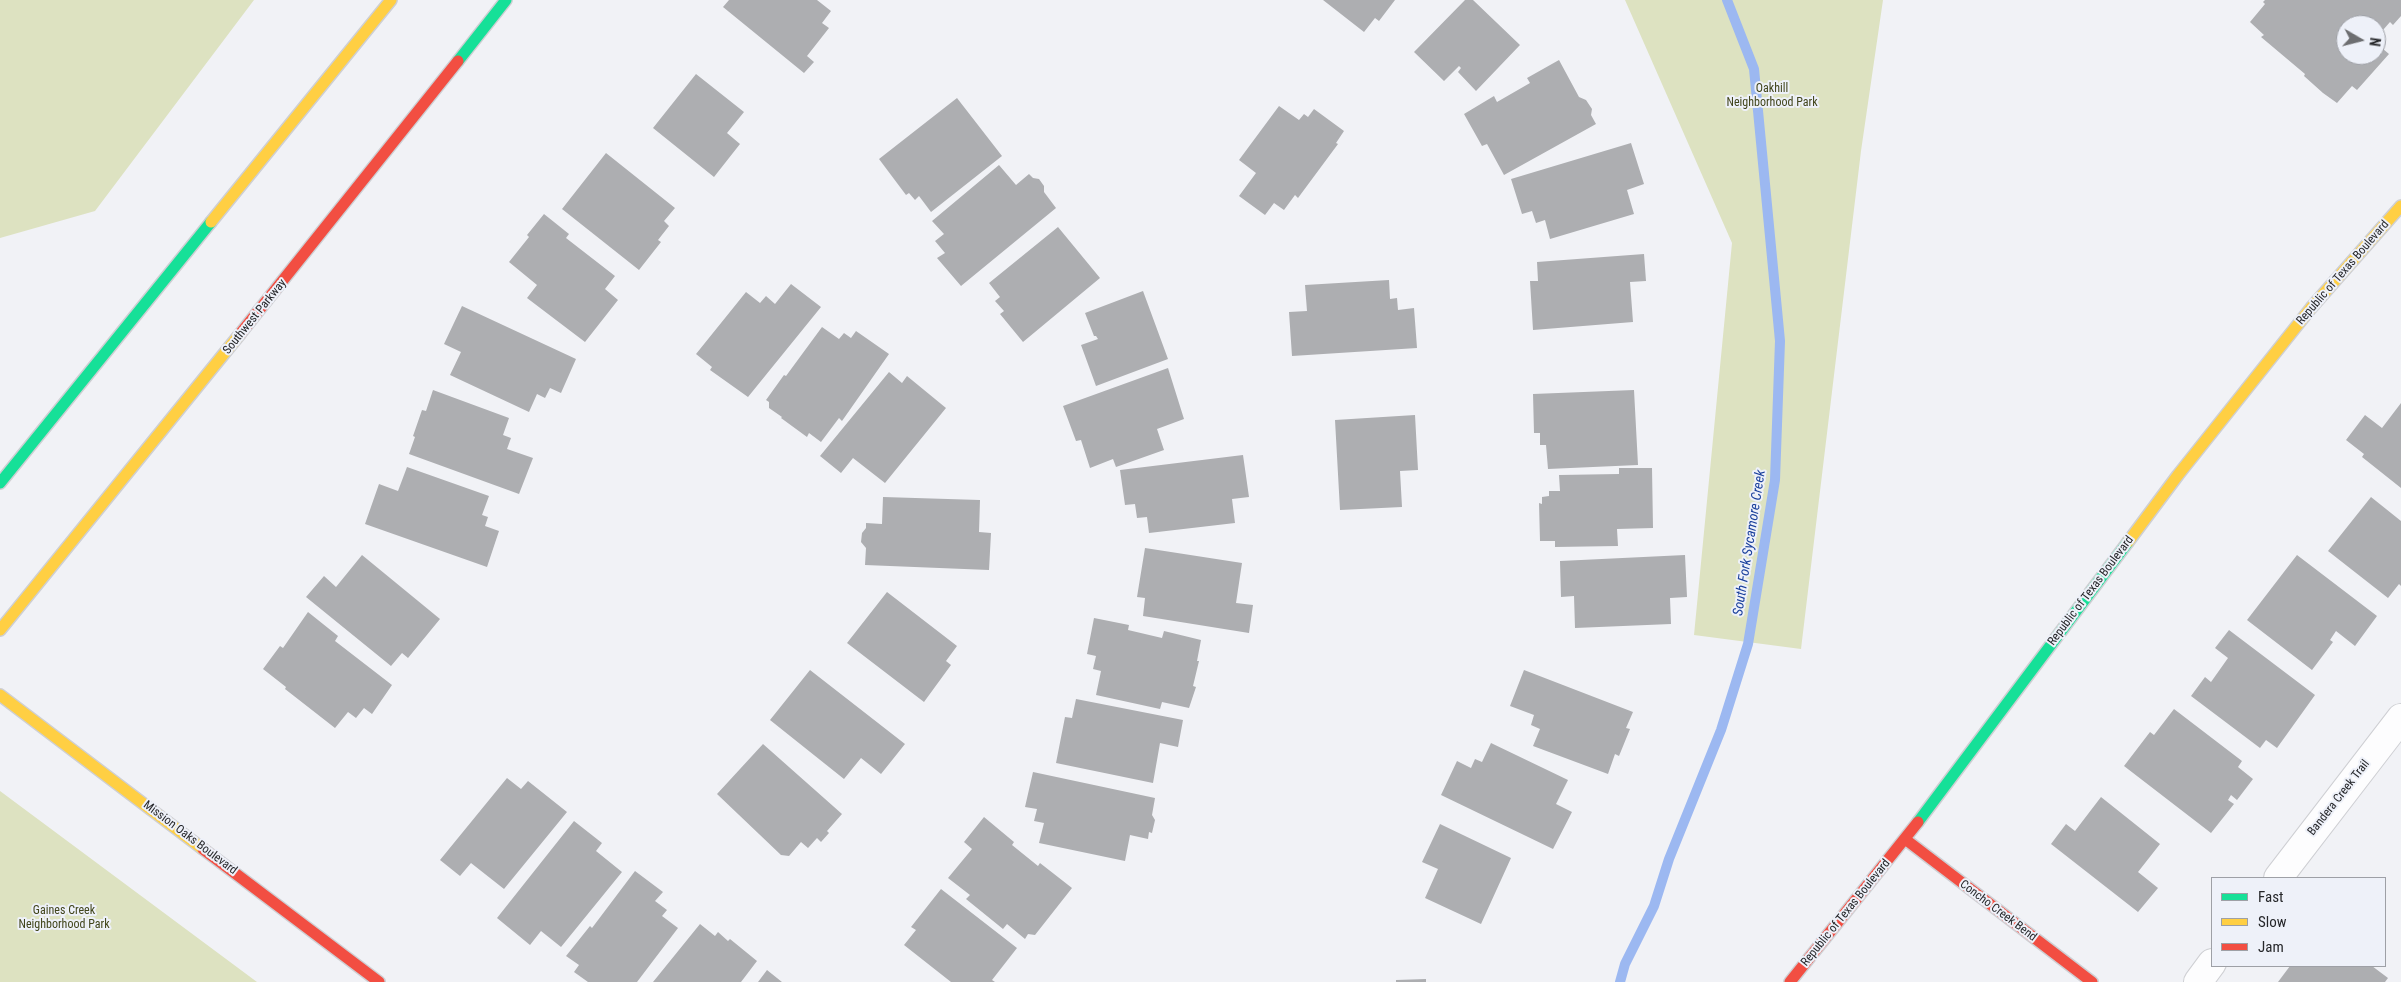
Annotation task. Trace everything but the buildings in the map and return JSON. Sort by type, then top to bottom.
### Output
[{"type":"street","points":[[0,484],[391,0]]},
{"type":"street","name":"Southwest Parkway","points":[[0,630],[348,202],[506,0]]},
{"type":"street","name":"Republic of Texas Boulevard","points":[[1790,982],[1904,839],[2178,475],[2311,308],[2401,206]]},
{"type":"street","name":"Mission Oaks Boulevard","points":[[0,695],[379,982]]},
{"type":"street","name":"Bandera Creek Trail","points":[[2279,877],[2401,718]]},
{"type":"street","name":"Concho Creek Bend","points":[[1904,839],[2092,982]]},
{"type":"street","points":[[2198,982],[2211,964]]},
{"type":"green space","points":[[0,0],[254,0],[95,211],[0,238]]},
{"type":"green space","name":"Oakhill Neighborhood Park","points":[[1625,0],[1883,0],[1861,151],[1801,649],[1694,635],[1732,243]]},
{"type":"green space","name":"Gaines Creek Neighborhood Park","points":[[0,791],[257,982],[0,982]]},
{"type":"waterway","name":"South Fork Sycamore Creek","points":[[1620,982],[1625,964],[1654,906],[1669,859],[1721,730],[1748,644],[1775,480],[1780,341],[1754,69],[1727,0]]},
{"type":"traffic: fast","points":[[458,61],[506,0]]},
{"type":"traffic: fast","points":[[0,483],[211,222]]},
{"type":"traffic: fast","points":[[1918,822],[2128,542]]},
{"type":"traffic: slow","points":[[211,222],[391,0]]},
{"type":"traffic: slow","points":[[2128,542],[2178,475],[2311,308],[2401,206]]},
{"type":"traffic: slow","points":[[0,630],[240,334]]},
{"type":"traffic: slow","points":[[0,695],[203,849]]},
{"type":"traffic: jam","points":[[240,334],[458,61]]},
{"type":"traffic: jam","points":[[1790,982],[1918,822]]},
{"type":"traffic: jam","points":[[1905,839],[2092,982]]},
{"type":"traffic: jam","points":[[203,849],[379,982]]}]
